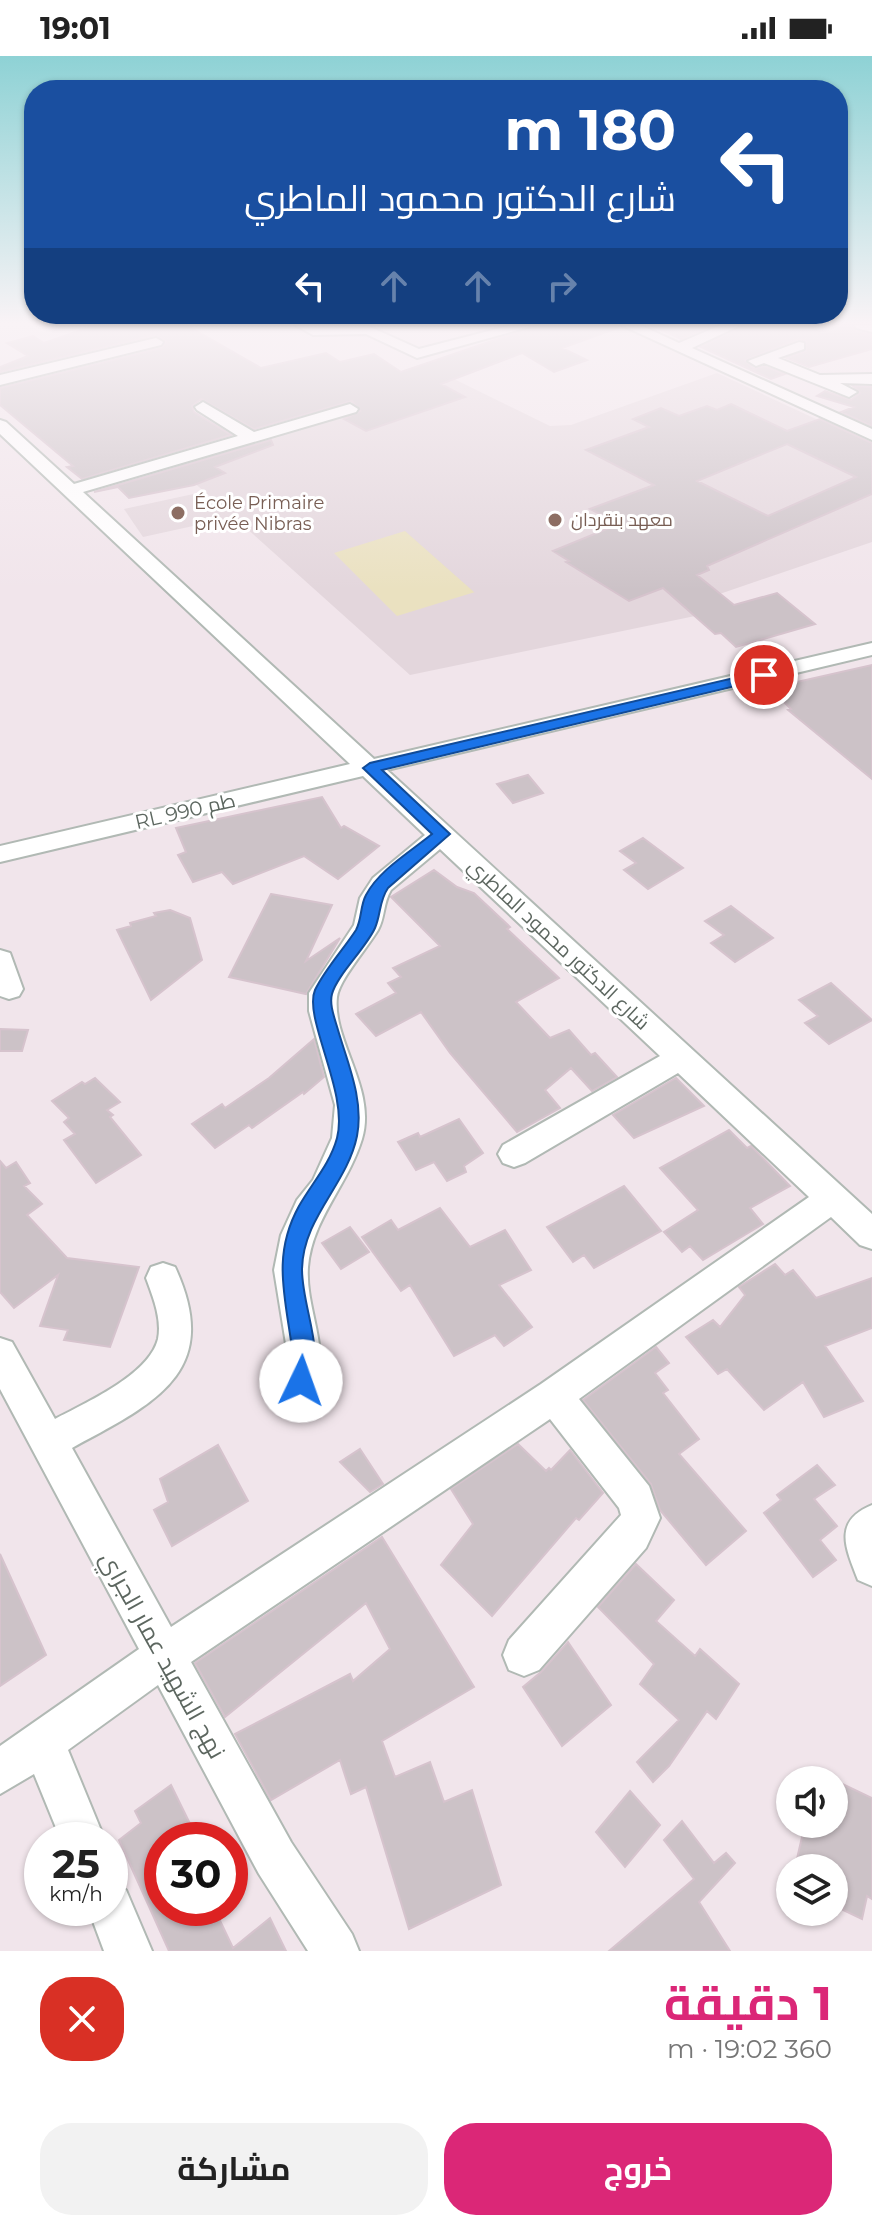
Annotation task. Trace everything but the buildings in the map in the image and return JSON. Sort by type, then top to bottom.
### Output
[{"type":"street","points":[[213,413],[253,438]]},
{"type":"street","points":[[71,490],[335,413]]},
{"type":"street","points":[[825,413],[872,435]]},
{"type":"street","name":"شارع الدكتور محمود الماطري","points":[[0,425],[872,1235]]},
{"type":"street","name":"RL طم 990","points":[[0,854],[866,656]]},
{"type":"street","points":[[301,1381],[304,1350],[291,1270],[297,1235],[308,1210],[325,1188],[347,1138],[350,1105],[323,1011],[323,993],[367,926],[373,898],[382,884],[442,834]]},
{"type":"street","points":[[0,960],[9,989]]},
{"type":"street","points":[[514,1154],[681,1058]]},
{"type":"street","points":[[0,1772],[164,1656],[554,1396],[832,1198]]},
{"type":"street","points":[[47,1442],[137,1391],[164,1368],[175,1339],[173,1306],[163,1278]]},
{"type":"street","name":"نهج الشهيد عمار الجراي","points":[[0,1354],[275,1858],[335,1951]]},
{"type":"street","points":[[524,1655],[632,1534],[641,1518],[636,1499],[554,1396]]},
{"type":"street","points":[[872,1524],[863,1532],[872,1566]]},
{"type":"street","points":[[43,1743],[76,1822]]},
{"type":"street","points":[[118,1926],[128,1951]]},
{"type":"shaded area","name":"معهد بنقردان","points":[[341,413],[524,413],[550,426],[571,425],[603,413],[804,413],[872,445],[872,542],[705,599],[695,616],[410,675],[234,517],[143,537],[124,509],[198,493],[210,508],[225,509],[173,465]]},
{"type":"shaded area","points":[[405,531],[475,592],[397,616],[334,553]]},
{"type":"place","name":"École Primaire privée Nibras","points":[[178,513]]},
{"type":"place","name":"معهد بنقردان","points":[[555,520]]},
{"type":"route","points":[[301,1381],[304,1350],[291,1270],[297,1235],[308,1210],[325,1188],[347,1138],[350,1105],[323,1011],[323,993],[367,926],[373,898],[382,884],[442,834],[370,768],[764,675]]}]
